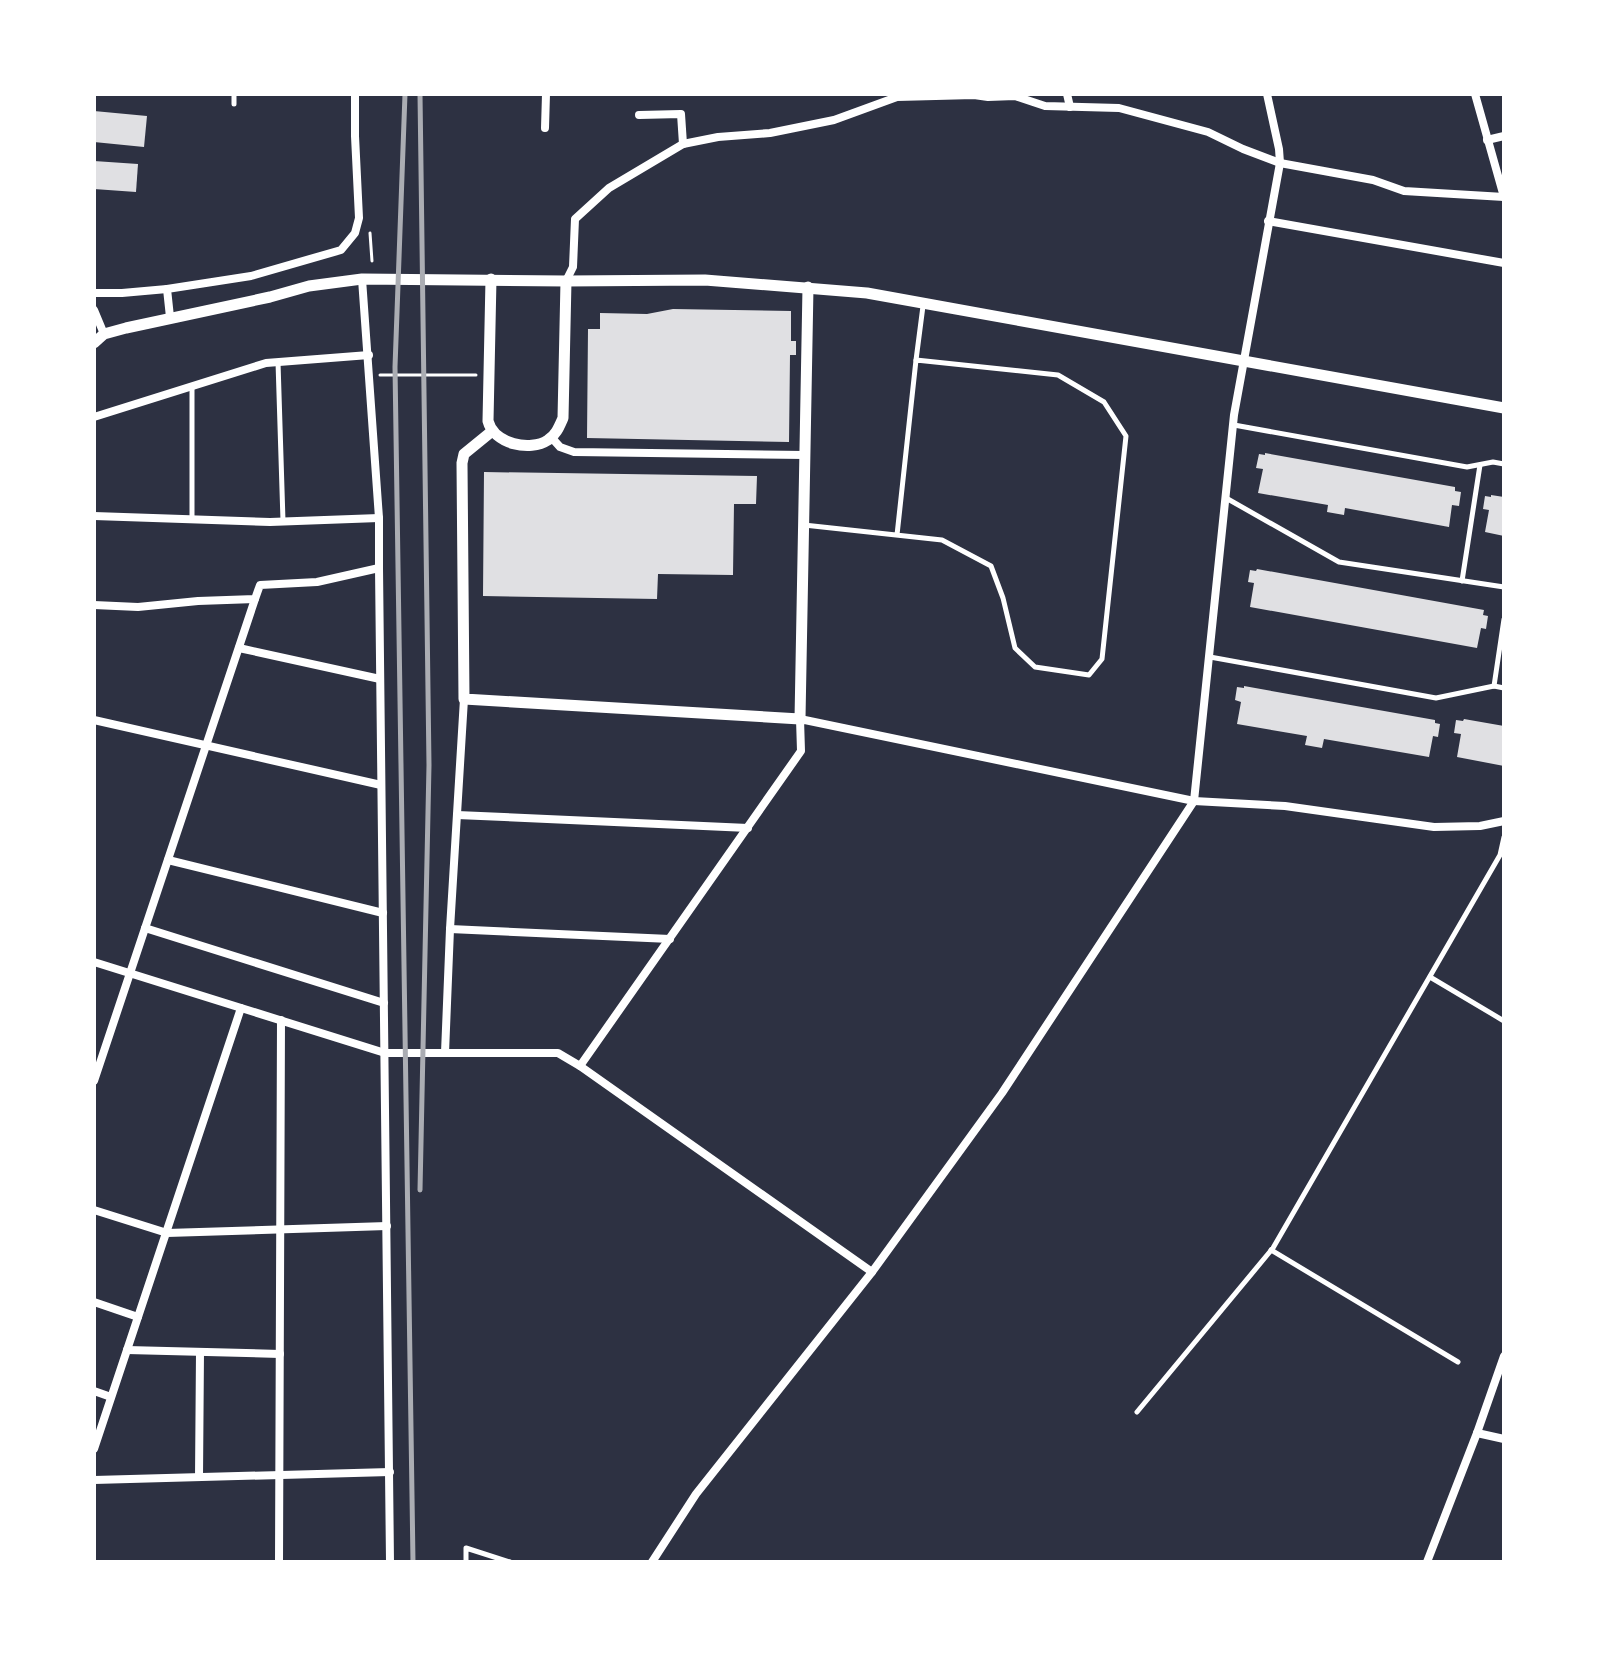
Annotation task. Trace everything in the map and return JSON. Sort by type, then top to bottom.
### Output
[{"type":"street","points":[[94,293],[167,289],[251,276],[341,250],[355,233],[359,218],[355,94]]},
{"type":"street","points":[[545,128],[546,94]]},
{"type":"street","points":[[1067,94],[1070,107]]},
{"type":"street","points":[[652,1562],[696,1494],[872,1272],[1002,1093],[1194,801],[1233,424],[1280,163],[1267,94]]},
{"type":"street","points":[[491,279],[488,421],[491,432],[507,442],[539,444],[552,438],[563,418],[566,281],[573,267],[575,219],[609,188],[683,144],[718,137],[770,133],[834,120],[897,97],[1015,96],[1045,106],[1119,108],[1208,132],[1280,163],[1373,180],[1404,191],[1504,197],[1475,94]]},
{"type":"street","points":[[639,115],[681,114],[683,144]]},
{"type":"street","points":[[1487,140],[1504,136]]},
{"type":"street","points":[[1268,221],[1504,263]]},
{"type":"street","points":[[94,343],[104,334],[170,317],[309,286],[362,279],[705,280],[867,293],[1504,408]]},
{"type":"street","points":[[362,279],[379,518],[390,1562]]},
{"type":"street","points":[[580,1066],[801,751],[808,287]]},
{"type":"street","points":[[167,289],[170,317]]},
{"type":"street","points":[[94,310],[104,334]]},
{"type":"street","points":[[94,417],[266,363],[369,355]]},
{"type":"street","points":[[445,1053],[464,699],[462,463],[464,454],[491,432]]},
{"type":"street","points":[[552,438],[560,447],[574,452],[805,455]]},
{"type":"street","points":[[94,516],[283,522],[379,518]]},
{"type":"street","points":[[94,1081],[260,585],[317,582],[379,568]]},
{"type":"street","points":[[94,605],[138,607],[255,599]]},
{"type":"street","points":[[239,648],[380,679]]},
{"type":"street","points":[[464,699],[800,719],[1194,801],[1285,806],[1434,827],[1480,826],[1504,821]]},
{"type":"street","points":[[94,720],[381,785]]},
{"type":"street","points":[[457,815],[748,828]]},
{"type":"street","points":[[168,860],[383,913]]},
{"type":"street","points":[[145,928],[384,1003]]},
{"type":"street","points":[[450,929],[670,939]]},
{"type":"street","points":[[94,962],[385,1053],[558,1053],[872,1272]]},
{"type":"street","points":[[94,1449],[241,1008]]},
{"type":"street","points":[[279,1562],[281,1020]]},
{"type":"street","points":[[94,1210],[167,1233],[387,1226]]},
{"type":"street","points":[[94,1302],[138,1317]]},
{"type":"street","points":[[127,1350],[280,1354]]},
{"type":"street","points":[[199,1477],[200,1352]]},
{"type":"street","points":[[1427,1562],[1504,1356]]},
{"type":"street","points":[[94,1391],[111,1397]]},
{"type":"street","points":[[1477,1433],[1504,1439]]},
{"type":"street","points":[[94,1480],[390,1472]]},
{"type":"lane","points":[[234,94],[234,104]]},
{"type":"lane","points":[[897,535],[923,302]]},
{"type":"lane","points":[[803,525],[942,540],[991,566],[1003,598],[1015,648],[1035,667],[1089,675],[1102,659],[1126,436],[1104,402],[1058,375],[916,360]]},
{"type":"lane","points":[[278,362],[283,522]]},
{"type":"lane","points":[[192,386],[192,520]]},
{"type":"lane","points":[[1233,424],[1467,467],[1493,462],[1504,464]]},
{"type":"lane","points":[[1462,581],[1480,465]]},
{"type":"lane","points":[[1225,497],[1339,562],[1504,587]]},
{"type":"lane","points":[[1494,686],[1504,619]]},
{"type":"lane","points":[[1209,657],[1436,698],[1494,686],[1504,688]]},
{"type":"lane","points":[[1137,1412],[1271,1250],[1500,855],[1504,837]]},
{"type":"lane","points":[[1430,977],[1504,1021]]},
{"type":"lane","points":[[1271,1250],[1458,1362]]},
{"type":"lane","points":[[466,1562],[466,1548],[510,1562]]},
{"type":"path","points":[[370,233],[372,261]]},
{"type":"path","points":[[370,375],[488,375]]},
{"type":"building","points":[[94,111],[147,116],[144,147],[94,142]]},
{"type":"building","points":[[94,161],[138,164],[136,192],[94,189]]},
{"type":"building","points":[[673,309],[791,311],[791,341],[796,341],[796,355],[790,355],[789,442],[587,438],[588,329],[600,329],[600,313],[647,314]]},
{"type":"building","points":[[1259,454],[1455,487],[1455,491],[1461,492],[1459,506],[1452,505],[1449,527],[1345,508],[1344,515],[1327,512],[1328,505],[1258,493],[1263,469],[1256,468]]},
{"type":"building","points":[[484,472],[757,476],[756,504],[734,504],[733,575],[658,574],[657,599],[483,596]]},
{"type":"building","points":[[1485,496],[1504,497],[1504,536],[1485,532],[1489,510],[1483,509]]},
{"type":"building","points":[[1250,570],[1484,610],[1483,615],[1488,616],[1486,629],[1481,628],[1477,648],[1250,607],[1254,583],[1248,582]]},
{"type":"building","points":[[1237,687],[1435,720],[1440,724],[1438,737],[1433,736],[1429,757],[1324,739],[1322,748],[1305,745],[1307,736],[1237,724],[1241,702],[1235,700]]},
{"type":"building","points":[[1456,720],[1504,726],[1504,766],[1457,757],[1461,734],[1454,733]]},
{"type":"railway","points":[[405,94],[395,367],[413,1562]]},
{"type":"railway","points":[[420,94],[429,765],[420,1190]]}]
